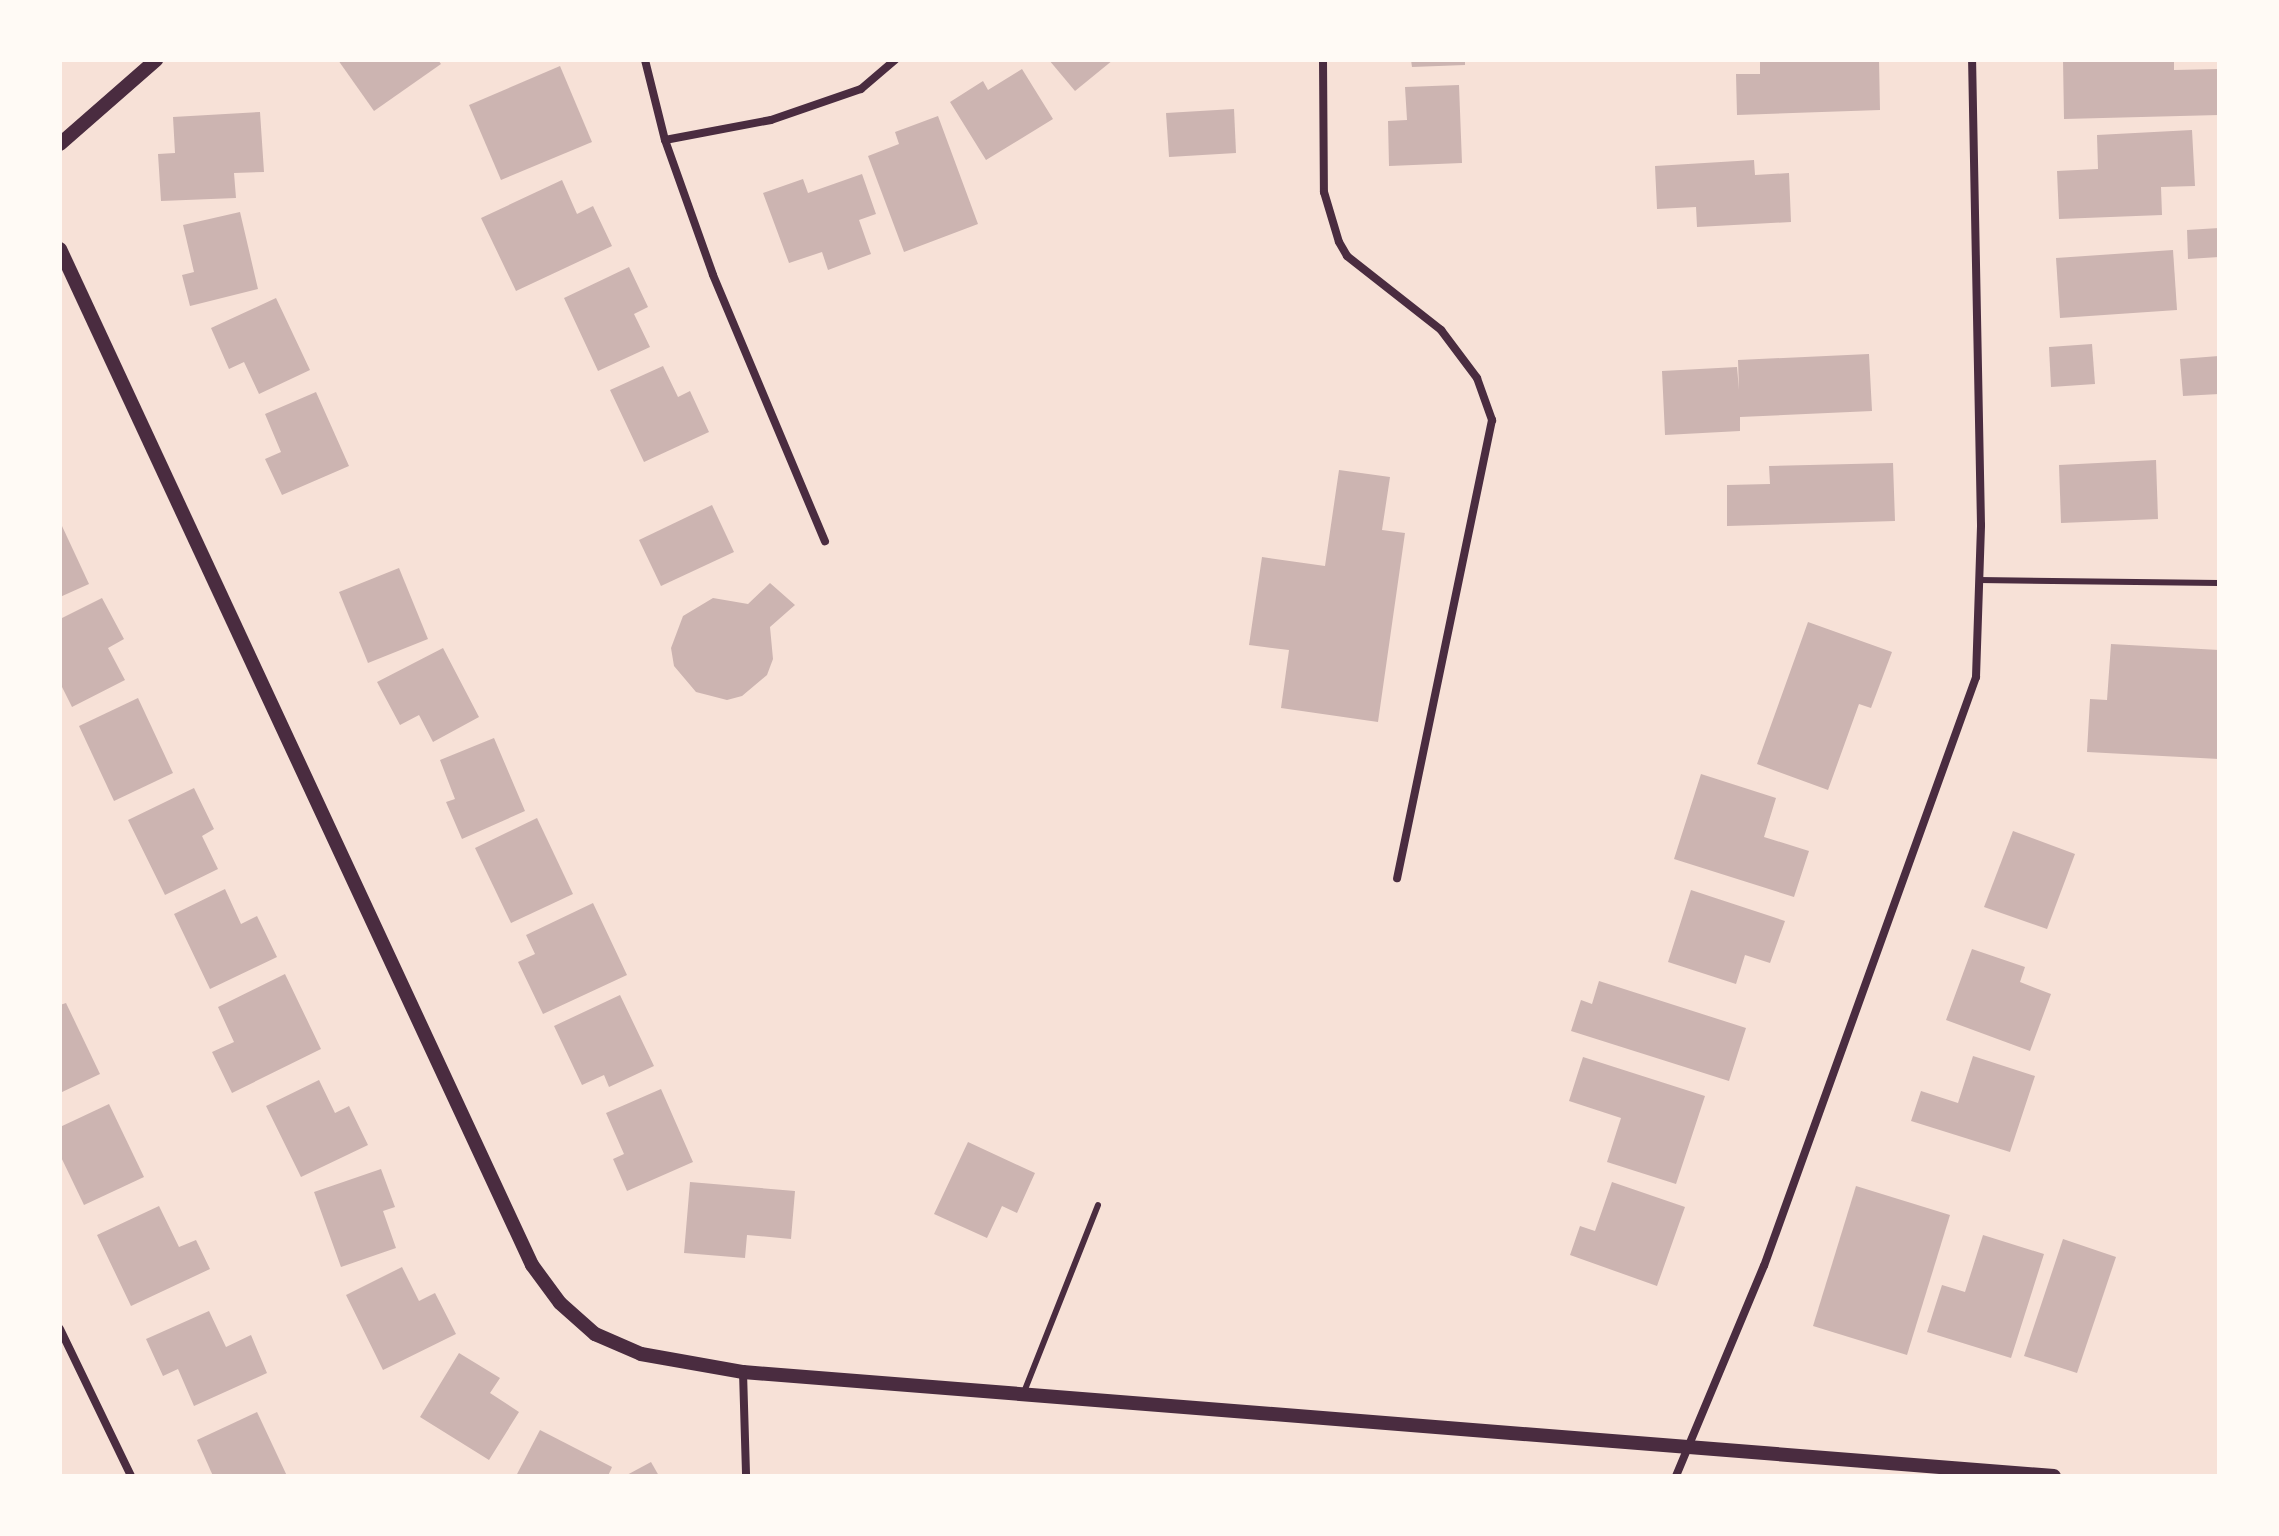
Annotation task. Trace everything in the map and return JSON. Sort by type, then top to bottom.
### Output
[{"type":"street","points":[[60,144],[156,60]]},
{"type":"street","points":[[645,60],[665,140],[713,275],[825,541]]},
{"type":"street","points":[[665,140],[771,120],[861,89],[895,60]]},
{"type":"street","points":[[1323,60],[1324,192],[1339,242],[1347,256],[1441,330],[1477,378],[1492,420],[1397,878]]},
{"type":"street","points":[[1676,1476],[1686,1443],[1764,1266],[1976,677],[1979,580],[1972,60]]},
{"type":"street","points":[[60,249],[532,1265],[560,1303],[595,1334],[641,1354],[743,1372],[1686,1443],[2054,1476]]},
{"type":"street","points":[[60,1329],[131,1476]]},
{"type":"street","points":[[743,1372],[746,1476]]},
{"type":"lane","points":[[1979,580],[2219,583]]},
{"type":"lane","points":[[1024,1392],[1098,1205]]},
{"type":"building","points":[[338,60],[438,60],[441,64],[374,111]]},
{"type":"building","points":[[1049,60],[1113,60],[1075,91]]},
{"type":"building","points":[[1411,60],[1465,60],[1465,65],[1412,67]]},
{"type":"building","points":[[1760,60],[1879,60],[1880,110],[1737,115],[1736,74],[1760,74]]},
{"type":"building","points":[[2063,60],[2174,60],[2174,70],[2219,69],[2219,115],[2064,119]]},
{"type":"building","points":[[560,66],[592,142],[501,180],[469,105]]},
{"type":"building","points":[[1022,69],[1053,119],[986,160],[950,102],[983,81],[988,90]]},
{"type":"building","points":[[1459,85],[1462,163],[1389,166],[1388,121],[1407,120],[1405,87]]},
{"type":"building","points":[[1234,109],[1236,153],[1169,157],[1166,113]]},
{"type":"building","points":[[260,112],[264,172],[234,173],[236,198],[161,201],[158,154],[175,153],[173,117]]},
{"type":"building","points":[[938,116],[978,224],[904,252],[868,156],[899,144],[895,132]]},
{"type":"building","points":[[2192,130],[2195,186],[2161,187],[2162,215],[2059,219],[2057,171],[2098,169],[2097,135]]},
{"type":"building","points":[[1754,160],[1755,175],[1789,173],[1791,222],[1697,227],[1696,207],[1657,209],[1655,166]]},
{"type":"building","points":[[862,174],[876,214],[859,220],[871,254],[828,270],[822,252],[789,263],[763,193],[803,179],[808,193]]},
{"type":"building","points":[[562,180],[577,214],[593,206],[612,246],[516,291],[481,218]]},
{"type":"building","points":[[240,212],[258,289],[190,306],[182,275],[194,272],[183,225]]},
{"type":"building","points":[[2219,228],[2219,257],[2188,259],[2187,230]]},
{"type":"building","points":[[2173,250],[2177,310],[2060,318],[2056,258]]},
{"type":"building","points":[[629,267],[648,307],[634,314],[650,347],[598,371],[564,298]]},
{"type":"building","points":[[276,298],[310,370],[259,394],[244,362],[229,369],[211,328]]},
{"type":"building","points":[[2092,344],[2095,384],[2051,387],[2049,347]]},
{"type":"building","points":[[1869,354],[1872,411],[1740,417],[1740,431],[1665,435],[1662,371],[1737,367],[1739,390],[1738,360]]},
{"type":"building","points":[[2219,356],[2219,394],[2183,396],[2180,359]]},
{"type":"building","points":[[663,366],[678,397],[690,391],[709,432],[644,462],[610,390]]},
{"type":"building","points":[[316,392],[349,466],[282,495],[265,459],[281,452],[265,414]]},
{"type":"building","points":[[2156,460],[2158,519],[2061,523],[2059,465]]},
{"type":"building","points":[[1893,463],[1895,521],[1727,526],[1727,485],[1770,484],[1769,466]]},
{"type":"building","points":[[1339,470],[1390,477],[1382,530],[1405,533],[1378,722],[1281,708],[1289,650],[1249,645],[1262,557],[1325,566]]},
{"type":"building","points":[[712,505],[734,552],[661,586],[639,540]]},
{"type":"building","points":[[60,527],[89,584],[60,597]]},
{"type":"building","points":[[399,568],[428,639],[368,663],[339,592]]},
{"type":"building","points":[[770,583],[795,605],[770,627],[773,659],[767,675],[742,696],[727,700],[696,692],[674,666],[671,648],[683,616],[713,598],[748,604]]},
{"type":"building","points":[[102,598],[124,639],[108,648],[125,680],[72,707],[60,683],[60,619]]},
{"type":"building","points":[[1808,622],[1892,652],[1871,708],[1859,704],[1828,790],[1757,764]]},
{"type":"building","points":[[2111,644],[2219,650],[2219,759],[2087,752],[2090,699],[2107,700]]},
{"type":"building","points":[[443,648],[479,717],[433,742],[419,715],[400,725],[377,682]]},
{"type":"building","points":[[138,698],[173,773],[114,801],[79,726]]},
{"type":"building","points":[[494,738],[525,811],[462,839],[446,802],[455,799],[440,760]]},
{"type":"building","points":[[1701,774],[1776,798],[1764,837],[1809,851],[1794,897],[1674,859]]},
{"type":"building","points":[[194,788],[214,829],[202,836],[218,869],[165,895],[128,820]]},
{"type":"building","points":[[537,818],[573,894],[511,923],[475,848]]},
{"type":"building","points":[[2013,831],[2075,854],[2047,929],[1984,907]]},
{"type":"building","points":[[225,889],[241,924],[257,916],[277,957],[210,989],[174,914]]},
{"type":"building","points":[[1691,890],[1785,921],[1770,963],[1745,955],[1736,984],[1668,962]]},
{"type":"building","points":[[593,903],[627,975],[543,1014],[518,962],[535,954],[526,935]]},
{"type":"building","points":[[1972,949],[2025,967],[2020,982],[2051,994],[2030,1051],[1946,1020]]},
{"type":"building","points":[[285,974],[321,1049],[232,1093],[212,1052],[234,1042],[218,1007]]},
{"type":"building","points":[[1599,981],[1746,1028],[1729,1081],[1571,1031],[1581,1000],[1592,1004]]},
{"type":"building","points":[[620,995],[654,1066],[609,1087],[604,1075],[582,1085],[554,1026]]},
{"type":"building","points":[[66,1003],[100,1074],[60,1093],[60,1005]]},
{"type":"building","points":[[1973,1056],[2035,1076],[2010,1152],[1911,1121],[1921,1091],[1958,1103]]},
{"type":"building","points":[[1583,1057],[1705,1096],[1676,1184],[1607,1162],[1621,1118],[1569,1101]]},
{"type":"building","points":[[319,1080],[335,1113],[349,1106],[368,1145],[301,1177],[266,1106]]},
{"type":"building","points":[[661,1089],[693,1162],[627,1191],[613,1159],[624,1154],[606,1113]]},
{"type":"building","points":[[109,1104],[144,1177],[84,1205],[60,1155],[60,1127]]},
{"type":"building","points":[[968,1142],[1035,1173],[1017,1213],[1002,1206],[987,1238],[934,1214]]},
{"type":"building","points":[[381,1169],[395,1207],[383,1211],[396,1248],[341,1267],[314,1192]]},
{"type":"building","points":[[690,1182],[795,1191],[791,1239],[747,1235],[745,1258],[684,1253]]},
{"type":"building","points":[[1612,1182],[1685,1207],[1657,1286],[1570,1255],[1580,1226],[1595,1231]]},
{"type":"building","points":[[1856,1186],[1950,1215],[1907,1355],[1813,1326]]},
{"type":"building","points":[[159,1206],[179,1247],[196,1240],[210,1269],[131,1306],[97,1235]]},
{"type":"building","points":[[1983,1235],[2044,1254],[2011,1358],[1927,1332],[1942,1285],[1965,1292]]},
{"type":"building","points":[[2063,1239],[2116,1257],[2077,1373],[2024,1356]]},
{"type":"building","points":[[402,1267],[419,1301],[435,1293],[456,1334],[383,1370],[346,1295]]},
{"type":"building","points":[[209,1311],[226,1347],[251,1335],[267,1373],[194,1406],[178,1369],[163,1376],[146,1339]]},
{"type":"building","points":[[459,1353],[500,1378],[490,1393],[519,1412],[489,1460],[420,1417]]},
{"type":"building","points":[[257,1412],[287,1476],[213,1476],[197,1440]]},
{"type":"building","points":[[540,1430],[612,1467],[608,1476],[516,1476]]},
{"type":"building","points":[[651,1462],[659,1476],[625,1476]]}]
